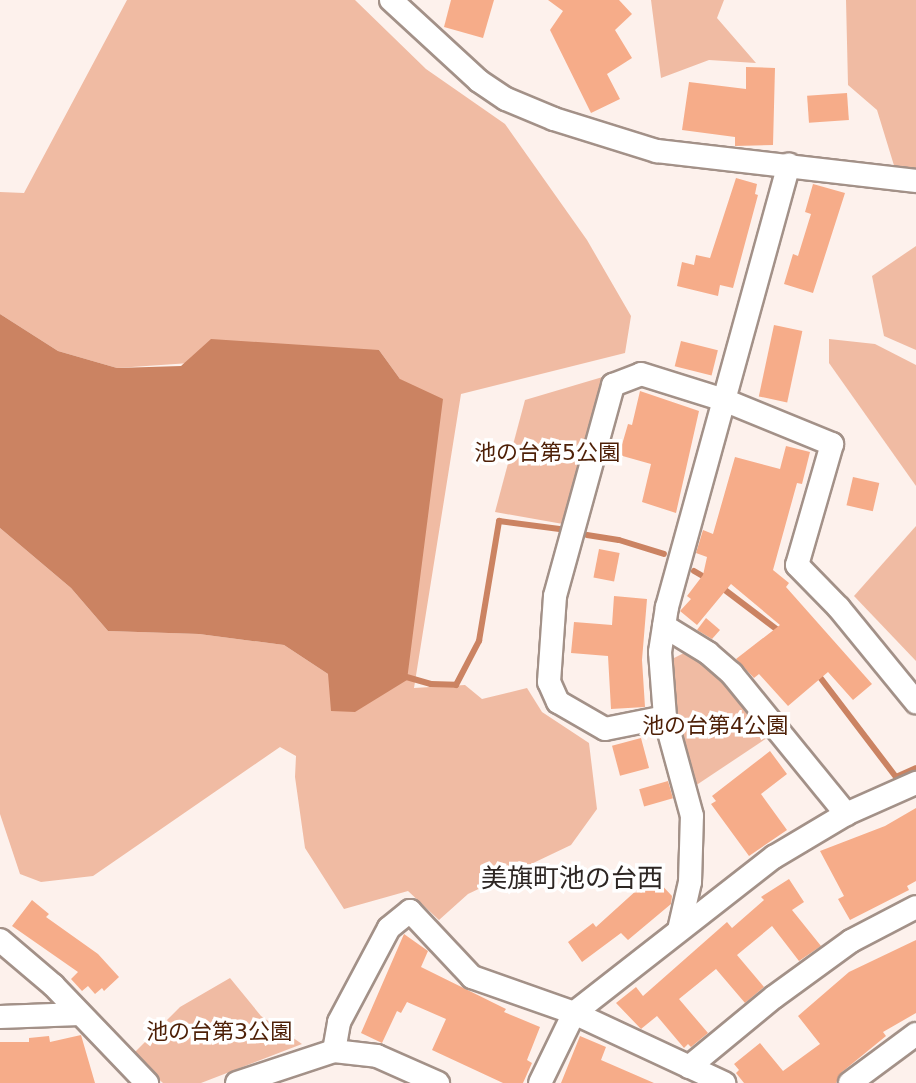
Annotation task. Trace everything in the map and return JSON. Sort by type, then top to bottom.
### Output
[{"type":"street","points":[[391,0],[479,81],[506,99],[554,119],[657,151],[916,181]]},
{"type":"street","points":[[679,930],[690,882],[692,816],[665,717],[660,652],[664,626],[789,164]]},
{"type":"street","points":[[665,717],[605,729],[558,702],[549,682],[555,596],[613,385],[641,374],[724,400],[832,444],[797,565],[839,608],[916,702]]},
{"type":"street","points":[[664,626],[708,653],[732,674],[846,814]]},
{"type":"street","points":[[540,1083],[574,1013],[774,857],[846,814],[916,783]]},
{"type":"street","points":[[689,1067],[812,969],[876,926],[916,907]]},
{"type":"street","points":[[334,1051],[339,1022],[389,928],[410,911],[472,977],[574,1013],[724,1083]]},
{"type":"street","points":[[0,940],[53,985],[147,1083]]},
{"type":"street","points":[[0,1017],[80,1014]]},
{"type":"street","points":[[850,1083],[916,1034]]},
{"type":"street","points":[[237,1083],[334,1051],[377,1056],[438,1083]]},
{"type":"green space","points":[[127,0],[355,0],[426,69],[505,124],[587,240],[631,316],[625,353],[461,394],[414,688],[465,685],[482,699],[527,688],[542,712],[589,743],[597,809],[571,845],[468,894],[439,920],[408,891],[344,909],[305,848],[295,777],[296,756],[280,747],[93,876],[41,882],[20,874],[0,814],[0,528],[71,588],[108,631],[199,634],[284,645],[328,674],[400,379],[379,350],[117,368],[58,351],[0,314],[0,192],[24,193]]},
{"type":"green space","points":[[651,0],[724,0],[717,18],[756,63],[709,60],[661,78]]},
{"type":"green space","points":[[846,0],[916,0],[916,172],[896,172],[877,110],[848,85]]},
{"type":"green space","points":[[916,246],[916,350],[884,336],[872,276]]},
{"type":"green space","points":[[829,339],[875,344],[916,365],[916,486],[829,363]]},
{"type":"green space","name":"池の台第5公園","points":[[606,376],[563,524],[495,512],[525,400]]},
{"type":"green space","points":[[916,526],[916,661],[854,596]]},
{"type":"green space","name":"池の台第4公園","points":[[688,651],[729,689],[770,736],[695,786],[674,709],[670,660]]},
{"type":"green space","name":"池の台第3公園","points":[[230,978],[261,1016],[302,1044],[201,1083],[163,1083],[132,1055],[180,1007]]},
{"type":"shaded area","points":[[0,314],[58,351],[117,368],[181,366],[211,339],[379,350],[400,379],[443,399],[407,680],[355,712],[331,711],[328,674],[284,645],[199,634],[108,631],[71,588],[0,528]]},
{"type":"building","points":[[451,0],[494,0],[483,38],[444,27]]},
{"type":"building","points":[[548,0],[619,0],[632,14],[615,30],[632,58],[607,74],[620,99],[591,113],[550,30],[563,11]]},
{"type":"building","points":[[746,67],[775,68],[773,145],[735,146],[735,137],[682,130],[689,82],[746,89]]},
{"type":"building","points":[[847,93],[849,120],[809,123],[807,96]]},
{"type":"building","points":[[736,178],[757,184],[755,194],[758,195],[733,288],[720,285],[718,296],[677,286],[682,262],[694,265],[696,255],[710,258]]},
{"type":"building","points":[[813,184],[845,193],[813,293],[784,284],[793,254],[798,256],[811,214],[805,212]]},
{"type":"building","points":[[774,325],[802,331],[787,402],[759,396]]},
{"type":"building","points":[[681,341],[718,350],[712,375],[675,366]]},
{"type":"building","points":[[640,391],[699,411],[676,513],[642,502],[651,464],[619,455],[628,424],[632,425]]},
{"type":"building","points":[[786,446],[810,452],[802,484],[797,483],[773,570],[789,583],[786,587],[872,684],[853,700],[828,672],[788,706],[759,674],[754,678],[736,659],[780,625],[731,584],[697,625],[680,611],[691,599],[687,596],[703,575],[707,557],[696,553],[703,530],[713,534],[735,457],[780,469]]},
{"type":"building","points":[[853,477],[879,483],[873,511],[846,505]]},
{"type":"building","points":[[599,549],[620,553],[614,581],[593,577]]},
{"type":"building","points":[[614,596],[647,599],[642,660],[645,707],[611,709],[608,656],[571,653],[574,622],[612,625]]},
{"type":"building","points":[[706,618],[720,630],[712,639],[697,630]]},
{"type":"building","points":[[641,738],[649,768],[620,776],[612,746]]},
{"type":"building","points":[[770,751],[787,774],[761,794],[787,830],[749,856],[711,804],[716,801],[712,796]]},
{"type":"building","points":[[668,781],[673,798],[644,807],[639,789]]},
{"type":"building","points":[[916,808],[916,881],[907,886],[909,890],[850,920],[838,899],[844,896],[820,851],[885,826]]},
{"type":"building","points":[[655,878],[672,896],[671,904],[628,940],[621,933],[582,962],[568,942],[593,923],[596,927],[638,889],[641,893]]},
{"type":"building","points":[[789,879],[804,902],[792,910],[821,946],[799,961],[772,926],[737,955],[764,987],[745,1003],[716,969],[679,999],[708,1033],[691,1047],[688,1044],[684,1048],[657,1016],[641,1029],[616,1003],[636,987],[643,996],[727,922],[732,928],[764,900],[761,897]]},
{"type":"building","points":[[32,900],[49,914],[46,917],[98,954],[119,977],[104,991],[102,988],[95,994],[88,986],[82,991],[71,979],[78,972],[12,926]]},
{"type":"building","points":[[404,934],[428,951],[421,967],[506,1009],[504,1012],[540,1027],[527,1060],[532,1063],[523,1083],[503,1083],[432,1050],[446,1019],[407,1002],[401,1013],[397,1011],[382,1043],[361,1033]]},
{"type":"building","points":[[916,940],[916,1013],[883,1032],[886,1036],[842,1072],[836,1083],[744,1083],[736,1073],[739,1070],[734,1064],[760,1043],[783,1071],[820,1044],[798,1016],[849,972]]},
{"type":"building","points":[[81,1035],[95,1083],[0,1083],[0,1042],[29,1042],[29,1038],[49,1036],[50,1042]]},
{"type":"building","points":[[580,1036],[606,1047],[601,1060],[654,1083],[561,1083]]},
{"type":"waterway","points":[[403,676],[431,684],[456,685],[479,641],[499,521],[559,529]]},
{"type":"waterway","points":[[587,535],[619,540],[664,554]]},
{"type":"waterway","points":[[694,571],[708,579]]},
{"type":"waterway","points":[[721,587],[779,631]]},
{"type":"waterway","points":[[816,672],[896,777],[916,768]]},
{"type":"district","name":"美旗町池の台西","points":[[572,879]]}]
